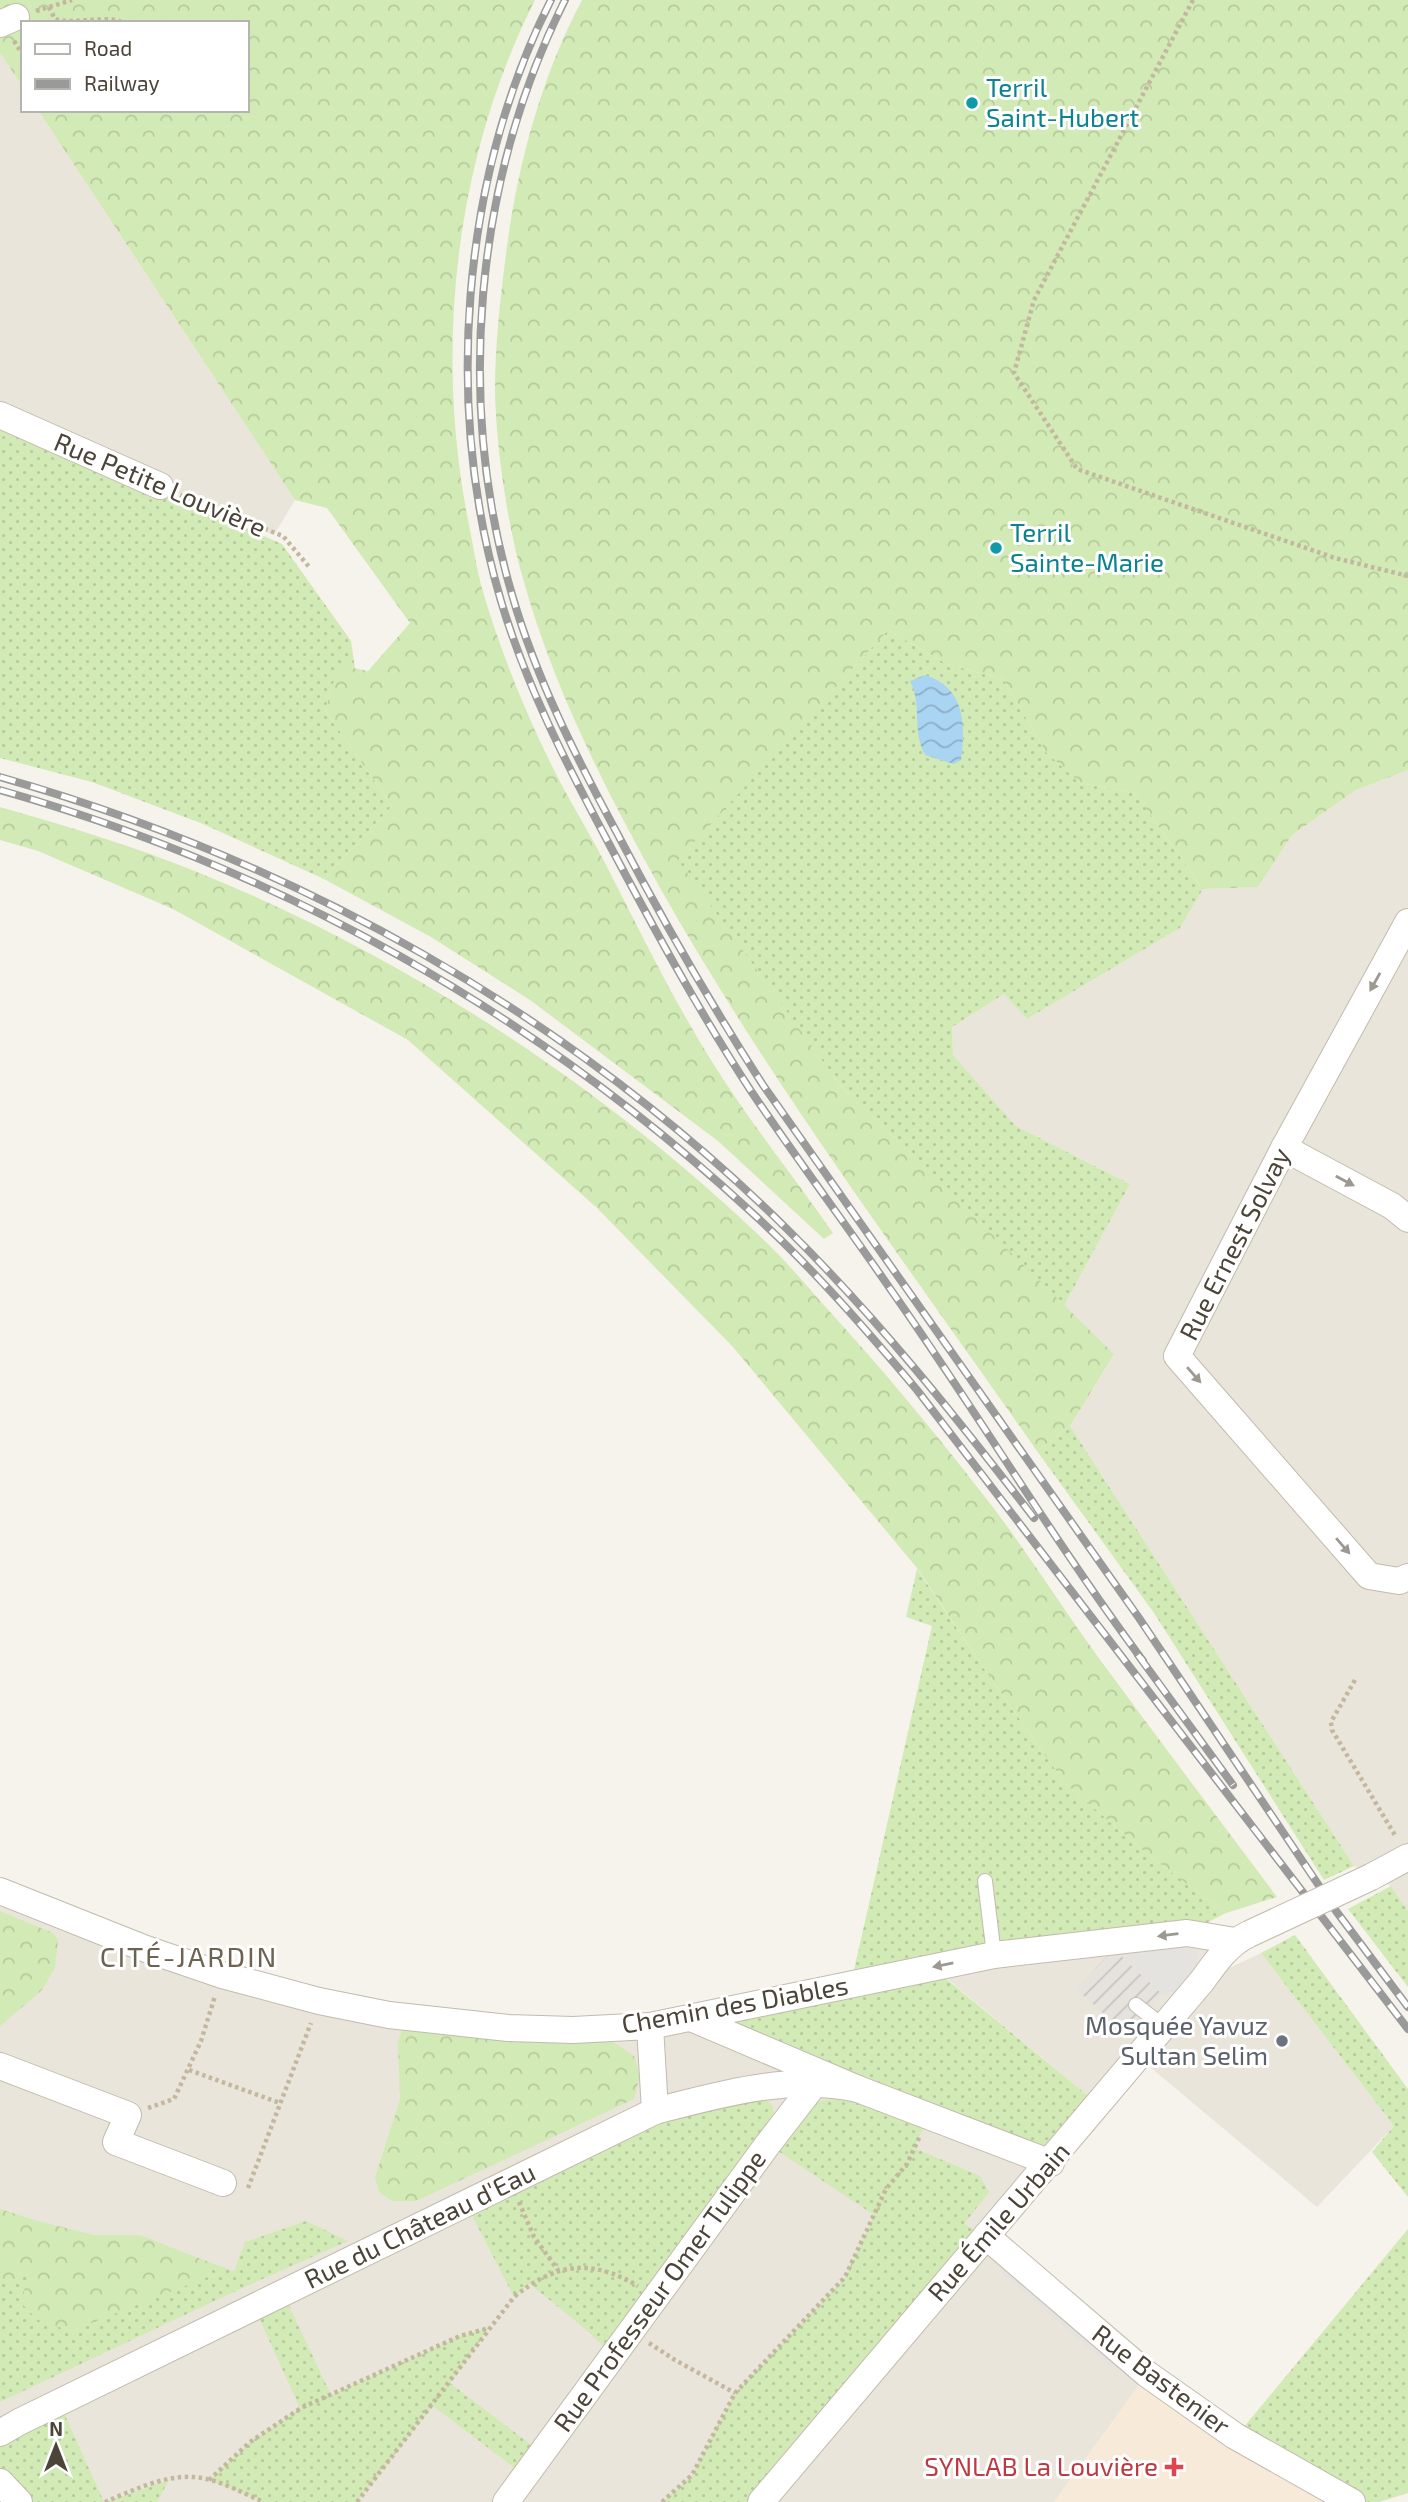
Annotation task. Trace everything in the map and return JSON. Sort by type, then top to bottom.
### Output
[{"type":"street","name":"Rue Petite Louvière","points":[[0,415],[160,486]]},
{"type":"street","name":"Rue Ernest Solvay","points":[[1404,1579],[1369,1576],[1177,1356],[1284,1148],[1408,922]]},
{"type":"street","points":[[1284,1148],[1392,1206],[1408,1219]]},
{"type":"street","points":[[1242,1937],[1371,1877],[1404,1850]]},
{"type":"street","name":"Chemin des Diables","points":[[0,1891],[146,1949],[222,1975],[319,2001],[389,2015],[508,2028],[573,2030],[650,2026],[994,1955],[1187,1933],[1242,1937]]},
{"type":"street","name":"Rue Émile Urbain","points":[[761,2502],[1051,2162],[1163,2026],[1242,1937]]},
{"type":"street","points":[[691,2018],[858,2089],[1051,2162]]},
{"type":"street","points":[[650,2026],[655,2111]]},
{"type":"street","points":[[0,2066],[128,2115],[116,2142],[223,2183]]},
{"type":"street","name":"Rue du Château d'Eau","points":[[0,2433],[58,2402],[655,2111],[733,2091],[782,2084],[816,2082],[858,2089]]},
{"type":"street","name":"Rue Professeur Omer Tulippe","points":[[506,2502],[816,2082]]},
{"type":"street","name":"Rue Bastenier","points":[[986,2236],[1147,2374],[1235,2436],[1352,2502]]},
{"type":"street","points":[[0,2482],[19,2502]]},
{"type":"lane","points":[[985,1881],[994,1955]]},
{"type":"lane","points":[[1136,2005],[1163,2026]]},
{"type":"path","points":[[62,21],[55,19],[49,7],[72,0]]},
{"type":"path","points":[[1193,0],[1034,300],[1014,373],[1077,469],[1335,558],[1408,576]]},
{"type":"path","points":[[88,21],[120,21]]},
{"type":"path","points":[[10,27],[21,51]]},
{"type":"path","name":"Rue Petite Louvière","points":[[160,486],[283,537],[310,568]]},
{"type":"path","points":[[1355,1680],[1331,1722],[1332,1730],[1404,1850]]},
{"type":"path","points":[[128,2115],[174,2099],[201,2041],[222,1975]]},
{"type":"path","points":[[223,2183],[246,2192],[319,2001]]},
{"type":"path","points":[[188,2070],[280,2103]]},
{"type":"path","points":[[662,2502],[692,2475],[735,2393],[845,2277],[887,2189],[907,2164],[929,2116]]},
{"type":"path","points":[[512,2181],[534,2237],[558,2270]]},
{"type":"path","points":[[357,2502],[514,2297],[530,2284],[558,2270],[573,2267],[607,2271],[656,2296]]},
{"type":"path","points":[[209,2480],[250,2442],[301,2408],[460,2336],[490,2328]]},
{"type":"path","points":[[631,2331],[675,2360],[735,2393]]},
{"type":"path","points":[[105,2502],[177,2478],[192,2477],[209,2480],[264,2502]]},
{"type":"shaded area","points":[[0,53],[21,84],[21,112],[39,112],[295,500],[274,535],[0,415]]},
{"type":"shaded area","points":[[1408,770],[1408,1911],[1391,1886],[1354,1866],[1070,1426],[1114,1354],[1064,1306],[1130,1184],[1016,1126],[953,1055],[952,1026],[1004,994],[1027,1019],[1180,928],[1203,889],[1258,887],[1292,835],[1356,790]]},
{"type":"shaded area","points":[[0,1891],[146,1949],[445,2023],[691,2018],[1051,2163],[986,2236],[1147,2374],[1054,2502],[0,2502]]},
{"type":"shaded area","points":[[1235,1941],[1204,1980],[1261,1953],[1394,2126],[1317,2207],[1138,2057],[1098,2104],[933,1967]]},
{"type":"shaded area","points":[[1180,1943],[1195,1951],[1197,1965],[1175,1991],[1162,1994],[1114,1949]]},
{"type":"shaded area","points":[[1114,1949],[1162,1994],[1127,2034],[1076,1989]]},
{"type":"shaded area","points":[[1012,2258],[1127,2358],[1116,2372],[1000,2272]]},
{"type":"shaded area","points":[[1147,2374],[1342,2502],[1054,2502]]},
{"type":"green space","points":[[0,0],[535,0],[507,61],[486,125],[469,191],[458,257],[453,325],[453,392],[458,459],[481,585],[503,652],[539,739],[672,992],[730,1089],[833,1233],[824,1239],[718,1141],[530,1000],[431,937],[324,879],[392,806],[325,710],[339,665],[368,671],[410,623],[327,508],[295,500],[39,112],[248,112],[248,21],[21,21],[21,84],[0,53]]},
{"type":"green space","name":"Terril Sainte-Marie","points":[[582,0],[1408,0],[1408,770],[1356,790],[1292,835],[1258,887],[1203,889],[1135,793],[1080,783],[1046,752],[1003,679],[947,664],[888,630],[678,860],[839,1084],[1114,1354],[1070,1426],[1037,1451],[841,1173],[702,959],[659,886],[599,773],[564,696],[534,616],[517,554],[503,484],[496,413],[497,340],[511,221],[524,156],[554,60]]},
{"type":"green space","points":[[0,420],[282,544],[351,641],[355,668],[339,666],[325,710],[392,806],[324,879],[203,824],[92,782],[0,758]]},
{"type":"green space","points":[[888,630],[947,664],[1003,679],[1046,752],[1080,783],[1135,793],[1203,889],[1180,928],[1027,1019],[1004,994],[952,1027],[953,1055],[1016,1126],[1130,1184],[1064,1306],[839,1084],[677,860]]},
{"type":"green space","points":[[0,807],[100,837],[197,872],[274,905],[351,943],[499,1030],[639,1131],[705,1186],[783,1260],[870,1356],[945,1446],[997,1512],[1101,1661],[1277,1897],[1226,1913],[1151,1857],[1065,1783],[917,1568],[733,1347],[597,1208],[408,1040],[173,909],[38,851],[0,840]]},
{"type":"green space","points":[[1070,1426],[1354,1866],[1324,1880],[1154,1613],[1037,1451]]},
{"type":"green space","points":[[917,1569],[1065,1783],[1151,1857],[1226,1913],[1187,1933],[933,1968],[1098,2104],[1051,2163],[929,2116],[914,2148],[980,2176],[989,2192],[964,2224],[986,2236],[761,2502],[662,2502],[692,2475],[735,2393],[845,2277],[874,2215],[772,2147],[801,2113],[819,2101],[837,2099],[884,2105],[691,2018],[851,1983],[932,1626],[906,1617]]},
{"type":"green space","points":[[1391,1886],[1408,1911],[1408,1987],[1348,1909]]},
{"type":"green space","points":[[0,1911],[53,1933],[58,1940],[55,1968],[42,1990],[0,2026]]},
{"type":"green space","points":[[1295,1935],[1408,2089],[1408,2197],[1372,2152],[1394,2126],[1261,1953]]},
{"type":"green space","points":[[420,2019],[594,2029],[634,2056],[640,2075],[634,2099],[416,2201],[392,2201],[379,2192],[375,2177],[400,2100],[398,2043],[401,2032]]},
{"type":"green space","points":[[764,2098],[773,2106],[774,2120],[613,2355],[530,2284],[514,2297],[466,2204],[655,2111]]},
{"type":"green space","points":[[0,2209],[94,2235],[140,2235],[214,2264],[208,2277],[71,2331],[38,2320],[24,2306],[24,2290],[32,2273],[0,2284]]},
{"type":"green space","points":[[306,2221],[348,2241],[0,2402],[0,2284],[33,2273],[208,2277],[214,2264],[234,2271],[245,2242]]},
{"type":"green space","points":[[1408,2229],[1408,2493],[1379,2502],[1352,2502],[1243,2428]]},
{"type":"green space","points":[[283,2293],[331,2395],[460,2336],[490,2327],[450,2383],[542,2453],[525,2476],[433,2406],[357,2502],[264,2502],[209,2480],[250,2442],[300,2408],[254,2307]]},
{"type":"green space","points":[[59,2402],[104,2502],[0,2502],[0,2433]]},
{"type":"green space","points":[[169,2480],[157,2502],[105,2502]]},
{"type":"water","points":[[925,675],[948,688],[960,709],[963,747],[961,760],[954,764],[925,755],[921,745],[916,700],[910,681]]},
{"type":"railway","points":[[551,0],[520,70],[497,143],[480,218],[470,296],[468,373],[472,451],[483,527],[501,601],[522,663],[577,782],[712,1030],[768,1116],[923,1336],[1078,1570],[1143,1661]]},
{"type":"railway","points":[[565,0],[534,70],[510,143],[493,218],[483,294],[480,371],[484,448],[495,524],[513,598],[546,688],[587,776],[651,897],[705,992],[763,1085],[1139,1618],[1336,1911],[1408,2007]]},
{"type":"railway","points":[[0,777],[110,812],[217,853],[322,900],[423,954],[521,1014],[615,1080],[704,1153],[822,1265],[916,1370],[1034,1518]]},
{"type":"railway","points":[[0,790],[104,823],[205,861],[304,906],[399,956],[492,1011],[581,1072],[667,1139],[749,1210],[794,1252],[917,1390],[1408,2029]]},
{"type":"railway","points":[[1138,1655],[1233,1785]]},
{"type":"place","name":"Terril Saint-Hubert","points":[[972,103]]},
{"type":"place","name":"Terril Sainte-Marie","points":[[996,548]]},
{"type":"place","name":"Mosquée Yavuz Sultan Selim","points":[[1282,2041]]},
{"type":"place","name":"SYNLAB La Louvière","points":[[1174,2467]]},
{"type":"district","name":"CITÉ-JARDIN","points":[[189,1957]]}]
